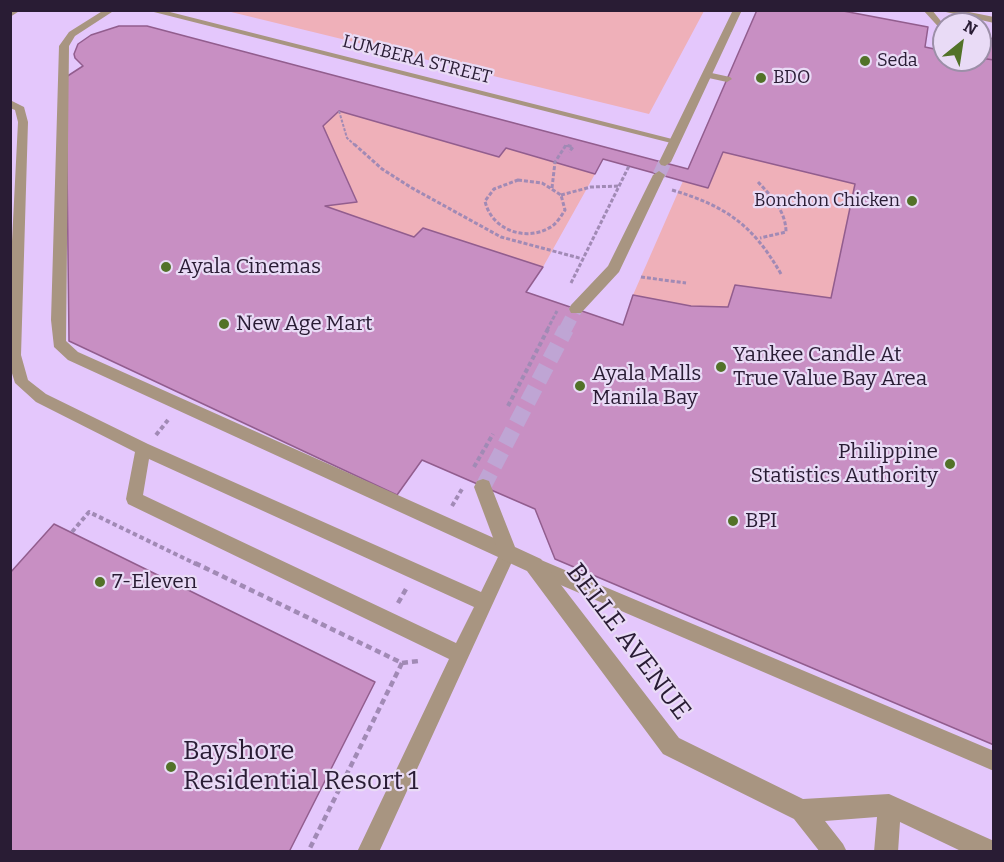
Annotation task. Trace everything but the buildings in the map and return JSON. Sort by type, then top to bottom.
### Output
[{"type":"street","points":[[10,14],[18,10]]},
{"type":"street","points":[[576,309],[614,269],[738,10]]},
{"type":"street","points":[[941,10],[993,20]]},
{"type":"street","points":[[483,487],[508,554]]},
{"type":"street","name":"BELLE AVENUE","points":[[508,554],[534,565],[671,746],[802,811],[835,852]]},
{"type":"street","points":[[886,852],[889,805]]},
{"type":"street","points":[[802,811],[889,805],[990,852]]},
{"type":"lane","points":[[111,10],[72,34],[64,46],[57,320],[59,343],[73,356],[508,554],[368,852]]},
{"type":"lane","name":"LUMBERA STREET","points":[[150,10],[675,141]]},
{"type":"lane","points":[[707,75],[727,79]]},
{"type":"lane","points":[[10,103],[22,115],[15,224],[14,355],[22,383],[41,398],[143,449],[485,603]]},
{"type":"lane","points":[[10,130],[22,115]]},
{"type":"lane","points":[[143,449],[134,499],[461,655]]},
{"type":"lane","points":[[534,565],[993,761]]},
{"type":"path","points":[[339,111],[348,138],[382,169],[412,188],[501,237],[583,260]]},
{"type":"path","points":[[552,188],[555,162],[566,145],[573,147],[569,152]]},
{"type":"path","points":[[567,291],[629,166]]},
{"type":"path","points":[[659,174],[713,202],[736,217],[759,238],[781,274]]},
{"type":"path","points":[[518,180],[542,183],[561,195],[565,210],[555,225],[535,233],[522,233],[502,228],[488,217],[484,209],[489,193],[518,180]]},
{"type":"path","points":[[758,182],[776,204],[787,225],[786,232],[759,238]]},
{"type":"path","points":[[561,195],[591,187],[619,186]]},
{"type":"path","points":[[477,222],[482,220]]},
{"type":"path","points":[[521,242],[522,233]]},
{"type":"path","points":[[641,277],[686,283]]},
{"type":"path","points":[[508,406],[562,301]]},
{"type":"path","points":[[143,449],[181,405]]},
{"type":"path","points":[[72,532],[89,512],[402,663],[309,852]]},
{"type":"shaded area","points":[[704,10],[649,114],[227,11]]},
{"type":"shaded area","points":[[339,111],[499,157],[506,148],[595,174],[543,267],[423,228],[414,237],[325,206],[357,201],[323,126]]},
{"type":"shaded area","points":[[723,152],[855,184],[831,298],[735,285],[728,307],[691,306],[633,295],[683,181],[708,188]]},
{"type":"tunnel","points":[[659,175],[665,162]]},
{"type":"tunnel","points":[[565,330],[576,309]]},
{"type":"tunnel","points":[[483,487],[566,329]]},
{"type":"place","name":"Seda","points":[[865,61]]},
{"type":"place","name":"BDO","points":[[761,78]]},
{"type":"place","name":"Bonchon Chicken","points":[[912,201]]},
{"type":"place","name":"Ayala Cinemas","points":[[166,267]]},
{"type":"place","name":"New Age Mart","points":[[224,324]]},
{"type":"place","name":"Yankee Candle At True Value Bay Area","points":[[721,367]]},
{"type":"place","name":"Ayala Malls Manila Bay","points":[[580,386]]},
{"type":"place","name":"Philippine Statistics Authority","points":[[950,464]]},
{"type":"place","name":"BPI","points":[[733,521]]},
{"type":"place","name":"7-Eleven","points":[[100,582]]},
{"type":"place","name":"Bayshore Residential Resort 1","points":[[171,767]]}]
